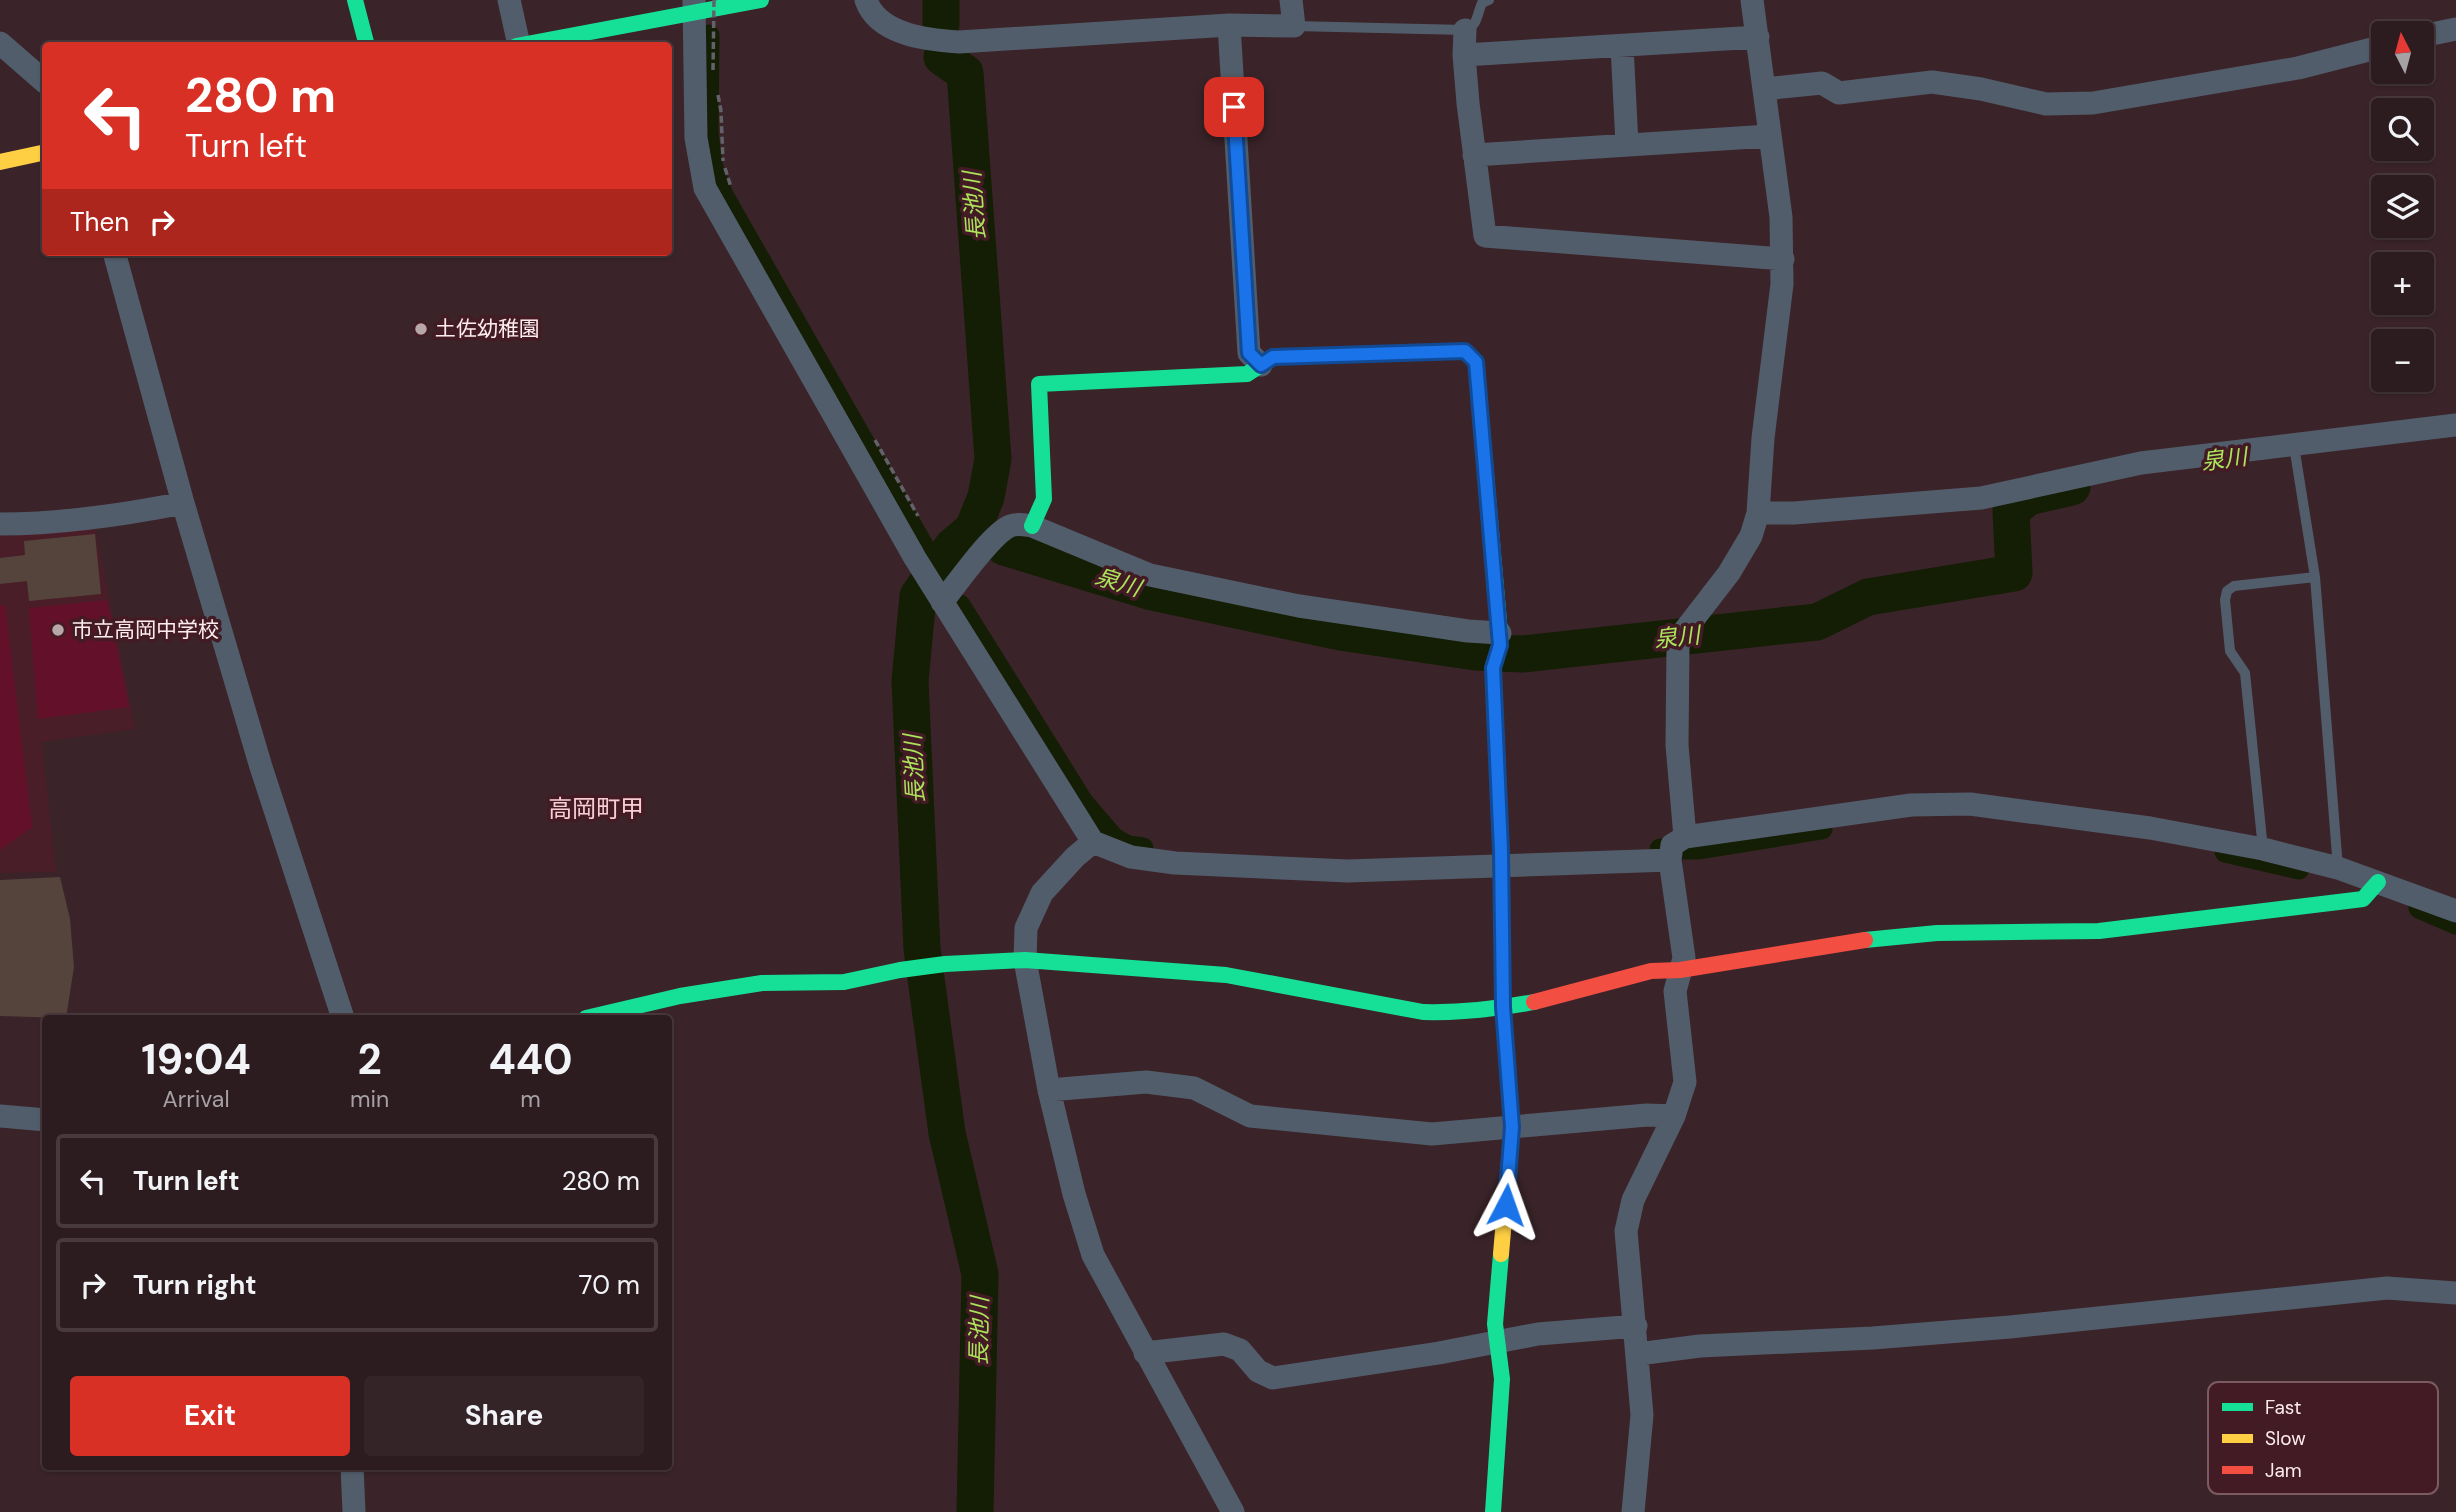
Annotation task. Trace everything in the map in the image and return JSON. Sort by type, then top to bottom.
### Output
[{"type":"street","points":[[355,0],[366,42]]},
{"type":"street","points":[[509,0],[516,42]]},
{"type":"street","points":[[530,42],[700,4],[761,0]]},
{"type":"street","points":[[866,0],[869,10],[889,26],[928,40],[959,42],[1229,25],[1294,26],[1291,0]]},
{"type":"street","points":[[1633,1512],[1643,1415],[1626,1231],[1633,1200],[1674,1116],[1685,1082],[1675,991],[1684,958],[1674,849],[1681,638],[1729,573],[1751,536],[1758,513],[1763,438],[1782,284],[1781,217],[1752,0]]},
{"type":"street","points":[[700,4],[696,138],[705,188],[915,558],[1093,842],[1131,857],[1175,863],[1348,871],[1674,849],[1911,805],[1970,804],[2150,828],[2263,849],[2338,869],[2371,890],[2456,911]]},
{"type":"street","points":[[1229,25],[1249,353],[1261,365]]},
{"type":"street","points":[[2434,34],[2456,29]]},
{"type":"street","points":[[1465,30],[1464,55],[1485,236],[1783,259]]},
{"type":"street","points":[[1464,55],[1758,37]]},
{"type":"street","points":[[0,43],[42,80]]},
{"type":"street","points":[[1622,46],[1627,144]]},
{"type":"street","points":[[1764,89],[1822,83],[1839,93],[1932,82],[1981,89],[2046,104],[2093,103],[2298,68],[2371,49]]},
{"type":"street","points":[[1474,155],[1769,136]]},
{"type":"street","points":[[0,162],[42,153]]},
{"type":"street","points":[[115,256],[183,503],[261,767],[342,1015]]},
{"type":"street","points":[[1032,526],[1044,499],[1039,384],[1247,374],[1273,357],[1465,351],[1476,362],[1500,639],[1494,663],[1503,1008],[1512,1127],[1495,1324],[1502,1379],[1493,1512]]},
{"type":"street","points":[[1758,513],[1794,513],[1981,498],[2141,464],[2456,425]]},
{"type":"street","points":[[0,524],[37,524],[183,503]]},
{"type":"street","points":[[939,597],[1003,530],[1013,524],[1032,526],[1150,575],[1299,606],[1454,629],[1500,639]]},
{"type":"street","points":[[1093,842],[1042,893],[1026,928],[1024,960],[1049,1090],[1074,1194],[1093,1255],[1233,1512]]},
{"type":"street","points":[[599,1015],[680,996],[762,983],[844,982],[945,964],[1024,960],[1226,975],[1423,1012],[1454,1013],[1503,1008],[1554,998],[1651,971],[1681,970],[1851,941],[1937,933],[2099,931],[2371,890]]},
{"type":"street","points":[[1049,1090],[1146,1082],[1194,1088],[1250,1116],[1433,1134],[1647,1115],[1674,1116]]},
{"type":"street","points":[[0,1116],[42,1120]]},
{"type":"street","points":[[1638,1354],[1700,1346],[1873,1338],[2010,1327],[2387,1288],[2456,1293]]},
{"type":"street","points":[[1145,1353],[1224,1343],[1240,1350],[1258,1371],[1273,1378],[1538,1335],[1636,1326]]},
{"type":"street","points":[[352,1470],[354,1512]]},
{"type":"lane","points":[[1294,26],[1465,30],[1471,29],[1482,3],[1489,0]]},
{"type":"lane","points":[[2294,446],[2315,577],[2338,869]]},
{"type":"lane","points":[[2263,849],[2245,673],[2230,651],[2225,600],[2227,591],[2234,586],[2315,577]]},
{"type":"path","points":[[700,4],[715,79]]},
{"type":"path","points":[[716,88],[721,111],[724,165],[733,193]]},
{"type":"path","points":[[875,440],[921,523]]},
{"type":"shaded area","name":"市立高岡中学校","points":[[94,523],[136,729],[42,742],[56,872],[0,873],[0,531]]},
{"type":"shaded area","points":[[107,600],[129,707],[38,719],[29,608]]},
{"type":"shaded area","points":[[5,605],[32,827],[0,850],[0,606]]},
{"type":"building","points":[[95,534],[101,594],[29,601],[27,581],[0,584],[0,558],[25,555],[24,541]]},
{"type":"building","points":[[60,877],[70,919],[74,967],[66,1015],[0,1016],[0,880]]},
{"type":"waterway","name":"長池川","points":[[941,0],[941,25]]},
{"type":"waterway","points":[[709,35],[708,132],[712,165],[723,195],[941,577]]},
{"type":"waterway","name":"長池川","points":[[942,57],[965,73],[993,459],[986,497],[973,529],[952,547],[918,596],[910,681],[922,949],[947,1133],[980,1274],[975,1512]]},
{"type":"waterway","name":"泉川","points":[[1004,547],[1152,592],[1340,632],[1475,652],[1522,654],[1817,622],[1868,597],[2014,573],[2011,511],[2028,497],[2072,487]]},
{"type":"waterway","points":[[960,605],[1083,802],[1114,838],[1128,846],[1143,848]]},
{"type":"waterway","points":[[1660,849],[1699,849],[1822,829]]},
{"type":"waterway","points":[[2225,852],[2299,869]]},
{"type":"waterway","points":[[2419,908],[2456,924]]},
{"type":"traffic: fast","points":[[355,0],[366,42]]},
{"type":"traffic: fast","points":[[537,42],[761,0]]},
{"type":"traffic: fast","points":[[1032,526],[1044,499],[1039,384],[1247,374],[1273,357],[1465,351],[1476,362],[1500,633]]},
{"type":"traffic: fast","points":[[1865,940],[1937,933],[2099,931],[2363,899],[2378,882]]},
{"type":"traffic: fast","points":[[599,1015],[680,996],[762,983],[844,982],[945,964],[1025,960],[1226,975],[1423,1012],[1479,1010],[1534,1002]]},
{"type":"traffic: fast","points":[[1493,1512],[1502,1379],[1495,1324],[1501,1254]]},
{"type":"traffic: slow","points":[[0,162],[42,153]]},
{"type":"traffic: slow","points":[[1501,1254],[1512,1127],[1503,1007],[1502,945]]},
{"type":"traffic: jam","points":[[1500,633],[1500,645],[1493,669],[1502,945]]},
{"type":"traffic: jam","points":[[1534,1002],[1651,971],[1680,970],[1865,940]]},
{"type":"place","name":"土佐幼稚園","points":[[421,329]]},
{"type":"place","name":"市立高岡中学校","points":[[58,630]]},
{"type":"district","name":"高岡町甲","points":[[596,809]]},
{"type":"route","points":[[1234,107],[1249,353],[1261,365],[1273,357],[1465,351],[1476,362],[1500,633],[1500,645],[1493,668],[1501,851],[1503,1007],[1512,1127],[1506,1205]]}]
